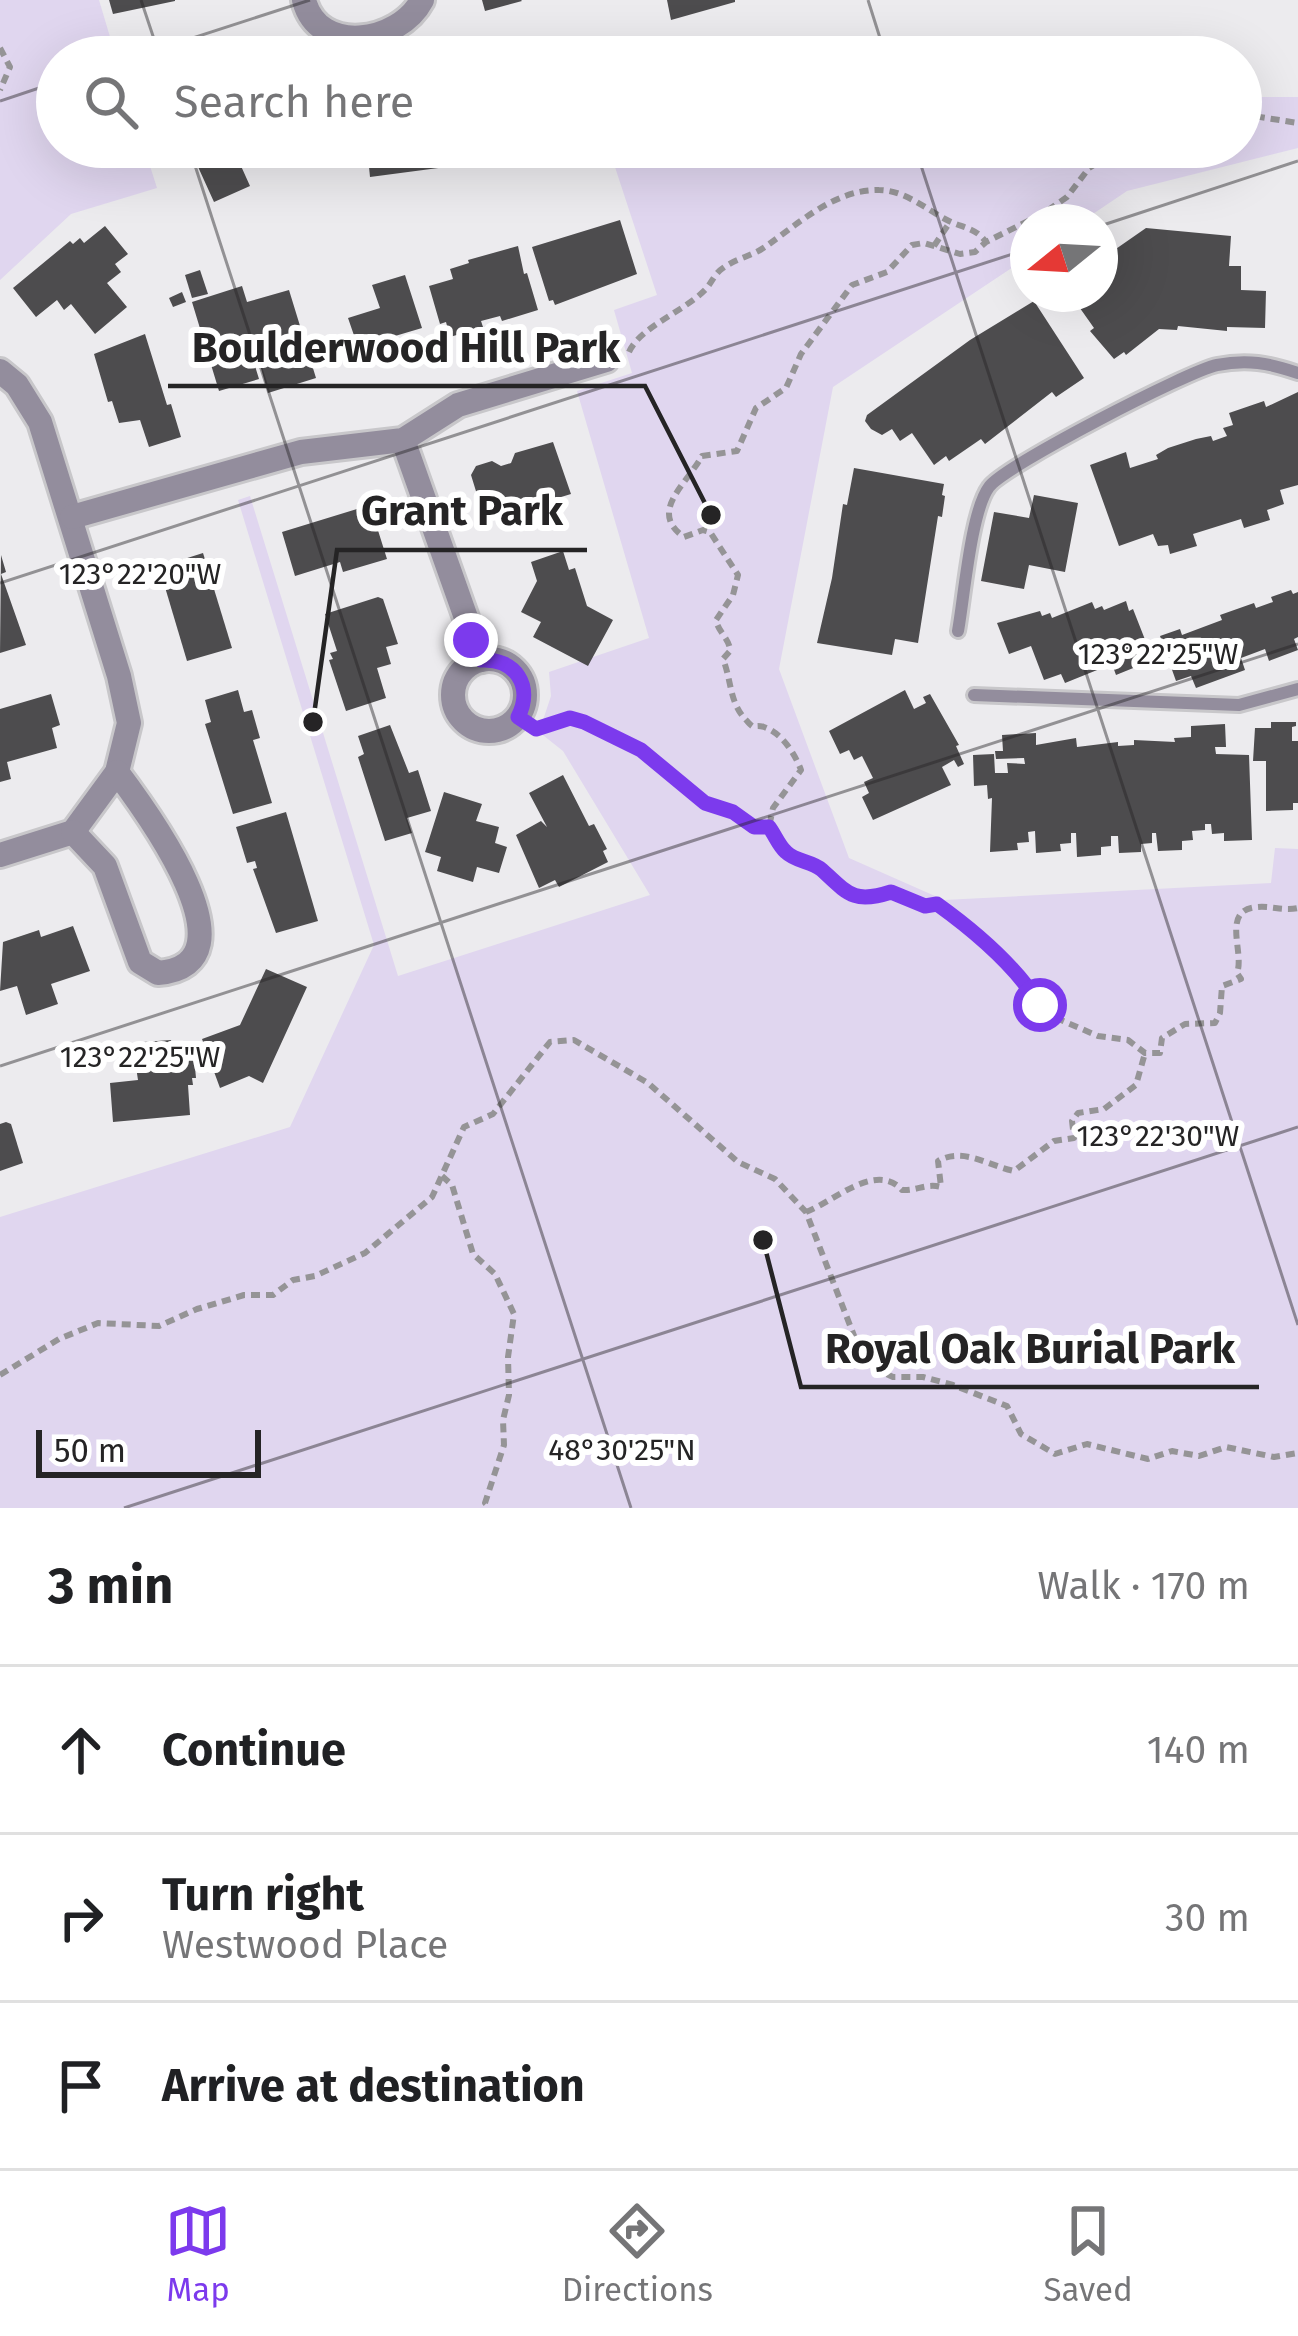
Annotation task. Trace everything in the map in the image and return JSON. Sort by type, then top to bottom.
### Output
[{"type":"street","points":[[304,0],[308,15],[332,36]]},
{"type":"street","points":[[361,36],[408,20],[422,0]]},
{"type":"street","points":[[72,517],[301,452],[404,440],[458,405],[618,356]]},
{"type":"street","points":[[0,371],[17,385],[40,422],[72,517],[129,722],[118,772],[73,832],[0,855]]},
{"type":"street","points":[[404,440],[481,660]]},
{"type":"street","points":[[481,660],[502,662],[519,676],[525,697],[518,717],[509,726],[484,732],[472,728],[455,710],[454,685],[469,665],[481,660]]},
{"type":"street","points":[[73,832],[105,866],[140,962],[158,973],[192,960],[200,929],[180,866],[118,772]]},
{"type":"lane","points":[[958,631],[979,512],[990,486],[1018,465],[1192,371],[1259,360],[1298,373]]},
{"type":"lane","points":[[974,695],[1239,705],[1298,689]]},
{"type":"path","points":[[0,47],[10,67],[0,90]]},
{"type":"path","points":[[1262,117],[1298,123]]},
{"type":"path","points":[[1089,168],[1067,196],[1044,213],[975,252],[960,254],[912,244],[887,272],[852,285],[801,354],[786,388],[756,408],[737,451],[702,456],[669,504],[669,527],[684,537],[710,532],[738,575],[733,595],[716,620],[730,644],[723,659],[733,703],[753,727],[766,727],[794,751],[801,770],[773,808],[769,827],[784,851],[819,866],[832,883],[859,898],[891,892],[925,906],[937,904],[1022,975],[1040,1005],[1054,1017],[1098,1036],[1128,1040],[1145,1053],[1160,1053],[1167,1033],[1185,1024],[1215,1023],[1222,986],[1241,979],[1235,924],[1240,914],[1255,906],[1283,911],[1298,908]]},
{"type":"path","points":[[618,356],[638,336],[706,289],[719,269],[761,250],[826,204],[879,190],[904,196],[950,222],[971,228],[986,242]]},
{"type":"path","points":[[934,247],[950,222]]},
{"type":"path","points":[[518,717],[536,729],[570,718],[584,722],[641,750],[705,803],[733,812],[754,827],[769,827]]},
{"type":"path","points":[[0,1375],[59,1339],[98,1323],[160,1326],[244,1295],[273,1294],[293,1280],[315,1276],[365,1253],[432,1197],[464,1126],[493,1114],[550,1042],[574,1040],[648,1083],[738,1162],[775,1179],[806,1212],[865,1364],[893,1376],[953,1385],[1007,1406],[1021,1434],[1055,1454],[1087,1444],[1148,1459],[1172,1451],[1199,1456],[1226,1447],[1274,1457],[1298,1453]]},
{"type":"path","points":[[806,1212],[846,1189],[882,1179],[902,1190],[941,1186],[938,1161],[950,1154],[963,1153],[1013,1171],[1054,1141],[1074,1138],[1072,1121],[1078,1113],[1104,1109],[1136,1085],[1145,1053]]},
{"type":"path","points":[[442,1176],[452,1185],[473,1253],[495,1274],[514,1315],[504,1445],[485,1503],[490,1508]]},
{"type":"shaded area","points":[[0,0],[99,0],[110,36],[36,36],[36,168],[151,168],[157,188],[71,214],[0,280]]},
{"type":"shaded area","points":[[1262,97],[1298,97],[1298,148],[1262,157]]},
{"type":"shaded area","points":[[615,168],[1218,168],[1127,191],[1108,204],[1010,204],[1010,269],[833,387],[779,669],[849,858],[944,900],[1271,883],[1275,848],[1298,849],[1298,1508],[0,1508],[0,1217],[290,1127],[374,945],[238,500],[250,496],[398,976],[650,895],[563,751],[539,732],[551,696],[549,672],[649,638],[577,391],[632,373],[614,310],[657,295]]},
{"type":"building","points":[[109,0],[175,0],[175,1],[113,14]]},
{"type":"building","points":[[482,0],[521,0],[522,1],[485,11]]},
{"type":"building","points":[[667,0],[735,0],[735,2],[671,20]]},
{"type":"building","points":[[199,168],[242,168],[250,186],[214,202]]},
{"type":"building","points":[[369,168],[438,168],[370,177]]},
{"type":"building","points":[[620,220],[637,274],[555,305],[549,301],[532,247]]},
{"type":"building","points":[[105,226],[128,254],[115,264],[121,272],[107,283],[127,307],[95,334],[71,304],[64,310],[57,300],[36,317],[13,288],[70,241],[73,244],[80,238],[84,243]]},
{"type":"building","points":[[1146,228],[1231,236],[1229,266],[1241,266],[1241,290],[1266,291],[1265,328],[1159,329],[1114,359],[1090,331],[1094,328],[1083,312],[1118,312],[1118,247]]},
{"type":"building","points":[[518,246],[538,310],[502,321],[500,316],[481,321],[483,327],[450,337],[446,322],[440,324],[429,286],[453,279],[450,269],[468,260]]},
{"type":"building","points":[[200,270],[208,294],[192,298],[185,275]]},
{"type":"building","points":[[405,275],[422,328],[358,347],[348,318],[380,308],[372,285]]},
{"type":"building","points":[[242,286],[247,302],[289,290],[316,378],[268,393],[256,351],[251,353],[259,379],[219,391],[192,302]]},
{"type":"building","points":[[182,292],[186,302],[173,307],[169,298]]},
{"type":"building","points":[[1016,312],[1041,312],[1084,378],[1056,397],[1052,392],[985,444],[981,439],[949,461],[946,456],[934,465],[912,433],[900,441],[892,429],[882,435],[871,429],[867,415]]},
{"type":"building","points":[[145,334],[181,437],[149,447],[140,420],[119,423],[94,354]]},
{"type":"building","points":[[1298,392],[1298,485],[1280,490],[1284,504],[1267,510],[1270,520],[1244,528],[1241,519],[1193,534],[1197,546],[1170,554],[1168,545],[1158,546],[1153,534],[1119,546],[1090,465],[1126,452],[1130,468],[1158,459],[1156,455],[1168,448],[1211,436],[1213,441],[1227,436],[1223,428],[1233,425],[1229,413],[1264,401],[1266,407]]},
{"type":"building","points":[[553,442],[571,494],[538,504],[542,517],[509,527],[505,514],[493,519],[483,514],[471,475],[476,466],[492,461],[501,466],[511,463],[515,453]]},
{"type":"building","points":[[854,468],[944,484],[918,643],[895,639],[892,655],[817,643]]},
{"type":"building","points":[[1034,495],[1078,503],[1065,572],[1029,565],[1024,589],[981,581],[994,512],[1029,518]]},
{"type":"building","points":[[370,505],[387,559],[343,572],[340,562],[295,576],[282,532]]},
{"type":"building","points":[[563,551],[569,570],[575,568],[587,606],[613,620],[588,666],[533,637],[541,622],[521,612],[537,581],[531,562]]},
{"type":"building","points":[[203,553],[232,648],[187,661],[159,567]]},
{"type":"building","points":[[1,555],[6,572],[1,574],[26,645],[0,653]]},
{"type":"building","points":[[1298,592],[1298,637],[1294,639],[1298,650],[1269,661],[1265,649],[1241,658],[1245,670],[1196,688],[1191,676],[1176,681],[1160,636],[1180,629],[1182,635],[1222,620],[1220,615],[1273,602],[1271,597]]},
{"type":"building","points":[[383,599],[398,644],[386,647],[391,664],[377,668],[386,698],[346,711],[329,660],[333,659],[330,653],[337,651],[325,614]]},
{"type":"building","points":[[1126,601],[1153,660],[1116,675],[1112,664],[1065,683],[1061,674],[1044,680],[1031,646],[1009,654],[997,623],[1040,611],[1052,618],[1092,602],[1095,609],[1102,606],[1104,610]]},
{"type":"building","points":[[238,690],[244,712],[252,710],[260,738],[253,740],[272,803],[233,814],[205,724],[211,722],[205,700]]},
{"type":"building","points":[[905,690],[914,709],[926,703],[923,697],[930,694],[959,745],[964,764],[958,767],[954,760],[942,767],[951,785],[873,820],[862,797],[869,793],[864,782],[873,778],[862,756],[854,760],[849,750],[840,754],[829,731]]},
{"type":"building","points":[[51,694],[60,725],[52,728],[57,748],[7,762],[11,779],[0,782],[0,709]]},
{"type":"building","points":[[1271,722],[1296,722],[1292,741],[1298,741],[1298,803],[1293,803],[1293,810],[1266,811],[1266,761],[1253,761],[1255,728],[1271,728]]},
{"type":"building","points":[[1225,724],[1226,747],[1215,747],[1216,754],[1249,755],[1252,840],[1224,841],[1224,833],[1212,834],[1211,824],[1205,824],[1205,830],[1192,831],[1193,840],[1182,841],[1182,850],[1158,851],[1156,833],[1152,833],[1152,843],[1141,844],[1141,852],[1119,853],[1118,836],[1111,836],[1111,846],[1101,847],[1101,855],[1077,857],[1076,833],[1071,833],[1071,843],[1060,844],[1061,851],[1036,853],[1035,831],[1028,832],[1029,842],[1017,843],[1018,850],[990,852],[992,798],[988,799],[987,785],[974,786],[973,755],[994,754],[995,773],[1008,773],[1007,763],[1025,764],[1024,758],[996,759],[995,751],[1003,751],[1002,735],[1036,733],[1036,745],[1076,738],[1077,747],[1118,742],[1118,746],[1134,745],[1134,740],[1175,742],[1174,738],[1191,737],[1191,726]]},
{"type":"building","points":[[390,725],[409,773],[418,770],[431,811],[407,818],[412,833],[385,841],[358,757],[364,754],[358,736]]},
{"type":"building","points":[[563,775],[589,826],[594,824],[607,849],[603,851],[608,862],[559,887],[555,880],[539,888],[516,835],[541,821],[547,827],[529,793]]},
{"type":"building","points":[[444,792],[482,804],[476,821],[499,827],[495,843],[507,847],[499,873],[477,867],[473,882],[437,871],[441,857],[425,852]]},
{"type":"building","points":[[286,812],[318,921],[276,933],[253,869],[257,868],[255,861],[247,863],[236,827]]},
{"type":"building","points":[[73,926],[90,971],[51,984],[58,1004],[26,1015],[17,986],[0,991],[3,942],[39,930],[41,937]]},
{"type":"building","points":[[266,969],[307,987],[263,1083],[249,1076],[220,1088],[202,1039],[240,1025]]},
{"type":"building","points":[[171,1040],[172,1044],[189,1042],[194,1057],[196,1078],[188,1085],[190,1115],[113,1122],[110,1083],[138,1080],[136,1067],[146,1066],[143,1042]]},
{"type":"building","points":[[0,1124],[11,1124],[23,1163],[0,1171]]},
{"type":"place","name":"Boulderwood Hill Park","points":[[711,515]]},
{"type":"place","name":"Grant Park","points":[[313,722]]},
{"type":"place","name":"Royal Oak Burial Park","points":[[763,1240]]},
{"type":"route","points":[[471,640],[481,660],[502,662],[519,676],[525,697],[518,717],[536,729],[570,718],[641,750],[705,803],[733,812],[754,827],[769,827],[784,851],[819,866],[832,883],[859,898],[891,892],[925,906],[937,904],[1022,975],[1040,1005]]}]
